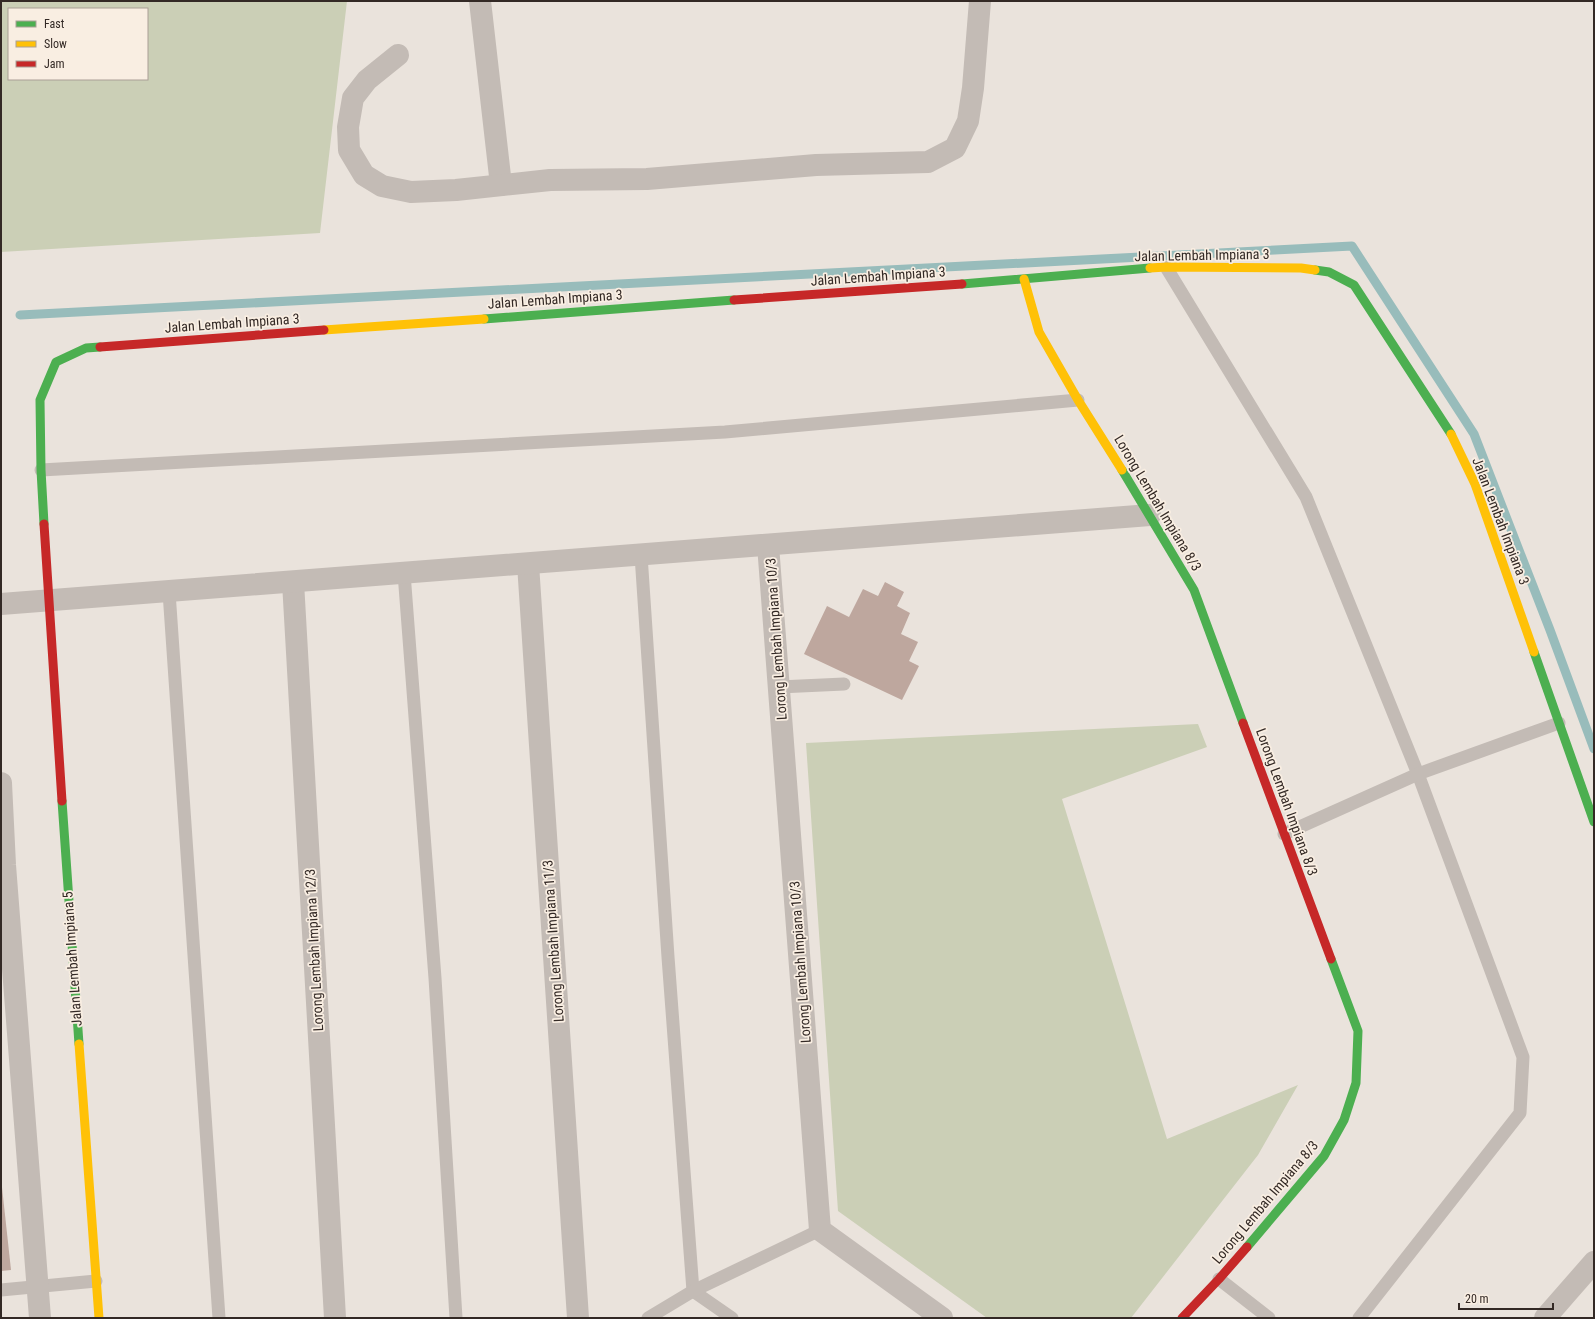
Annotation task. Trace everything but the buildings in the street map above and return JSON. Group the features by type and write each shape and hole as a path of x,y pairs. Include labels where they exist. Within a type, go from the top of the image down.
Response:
{"street":[{"path":"480,1 501,185"},
{"path":"398,56 367,80 353,98 348,127 349,150 364,175 382,186 411,192 456,190 550,180 647,179 816,165 928,162 955,148 968,121 973,88 980,1"},
{"name":"Jalan Lembah Impiana 3","path":"49,600 41,470 40,400 56,362 86,348 1024,279 1166,267 1301,268 1329,272 1354,285 1451,435 1474,484 1594,822"},
{"name":"Lorong Lembah Impiana 8/3","path":"1024,279 1039,332 1078,400 1150,515 1194,590 1358,1031 1356,1083 1344,1120 1324,1156 1219,1279 1182,1318"},
{"path":"1,604 1150,515"},
{"name":"Lorong Lembah Impiana 10/3","path":"768,545 820,1230"},
{"name":"Lorong Lembah Impiana 11/3","path":"528,564 578,1318"},
{"name":"Lorong Lembah Impiana 12/3","path":"293,582 335,1318"},
{"name":"Jalan Lembah Impiana 5","path":"49,600 66,872 99,1318"},
{"path":"1,783 3,866 40,1318"},
{"path":"820,1230 942,1318"},
{"path":"1544,1318 1594,1262"}],"lane":[{"path":"1166,267 1306,498 1418,774 1523,1057 1520,1113 1359,1318"},
{"path":"41,470 725,432 1078,400"},
{"path":"641,555 667,950 693,1291"},
{"path":"404,573 435,978 456,1318"},
{"path":"169,592 219,1318"},
{"path":"779,687 844,684"},
{"path":"1284,834 1418,774 1559,723"},
{"path":"648,1318 693,1291 820,1230"},
{"path":"1219,1279 1269,1318"},
{"path":"1,1290 96,1281"},
{"path":"693,1291 732,1318"}],"green space":[{"path":"1,1 347,1 320,233 1,252"},
{"path":"1198,724 1207,747 1062,799 1167,1139 1298,1085 1258,1155 1131,1318 987,1318 838,1211 806,743"}],"waterway":[{"path":"20,315 1352,246 1474,434 1550,630 1594,749"}],"traffic: fast":[{"path":"962,284 1150,268"},
{"path":"1315,270 1329,272 1354,285 1451,434"},
{"path":"484,319 734,300"},
{"path":"44,524 41,470 40,400 56,362 86,348 100,347"},
{"path":"1122,470 1194,590 1243,723"},
{"path":"1534,652 1594,822"},
{"path":"62,801 79,1044"},
{"path":"1247,1247 1324,1156 1344,1120 1356,1083 1358,1031 1331,959"}],"traffic: slow":[{"path":"1150,268 1301,268 1315,270"},
{"path":"1024,279 1039,332 1078,400 1122,470"},
{"path":"324,330 484,319"},
{"path":"1451,434 1475,484 1534,652"},
{"path":"79,1044 99,1318"}],"traffic: jam":[{"path":"734,300 962,284"},
{"path":"100,347 324,330"},
{"path":"44,524 62,801"},
{"path":"1243,723 1331,959"},
{"path":"1182,1318 1247,1247"}]}
